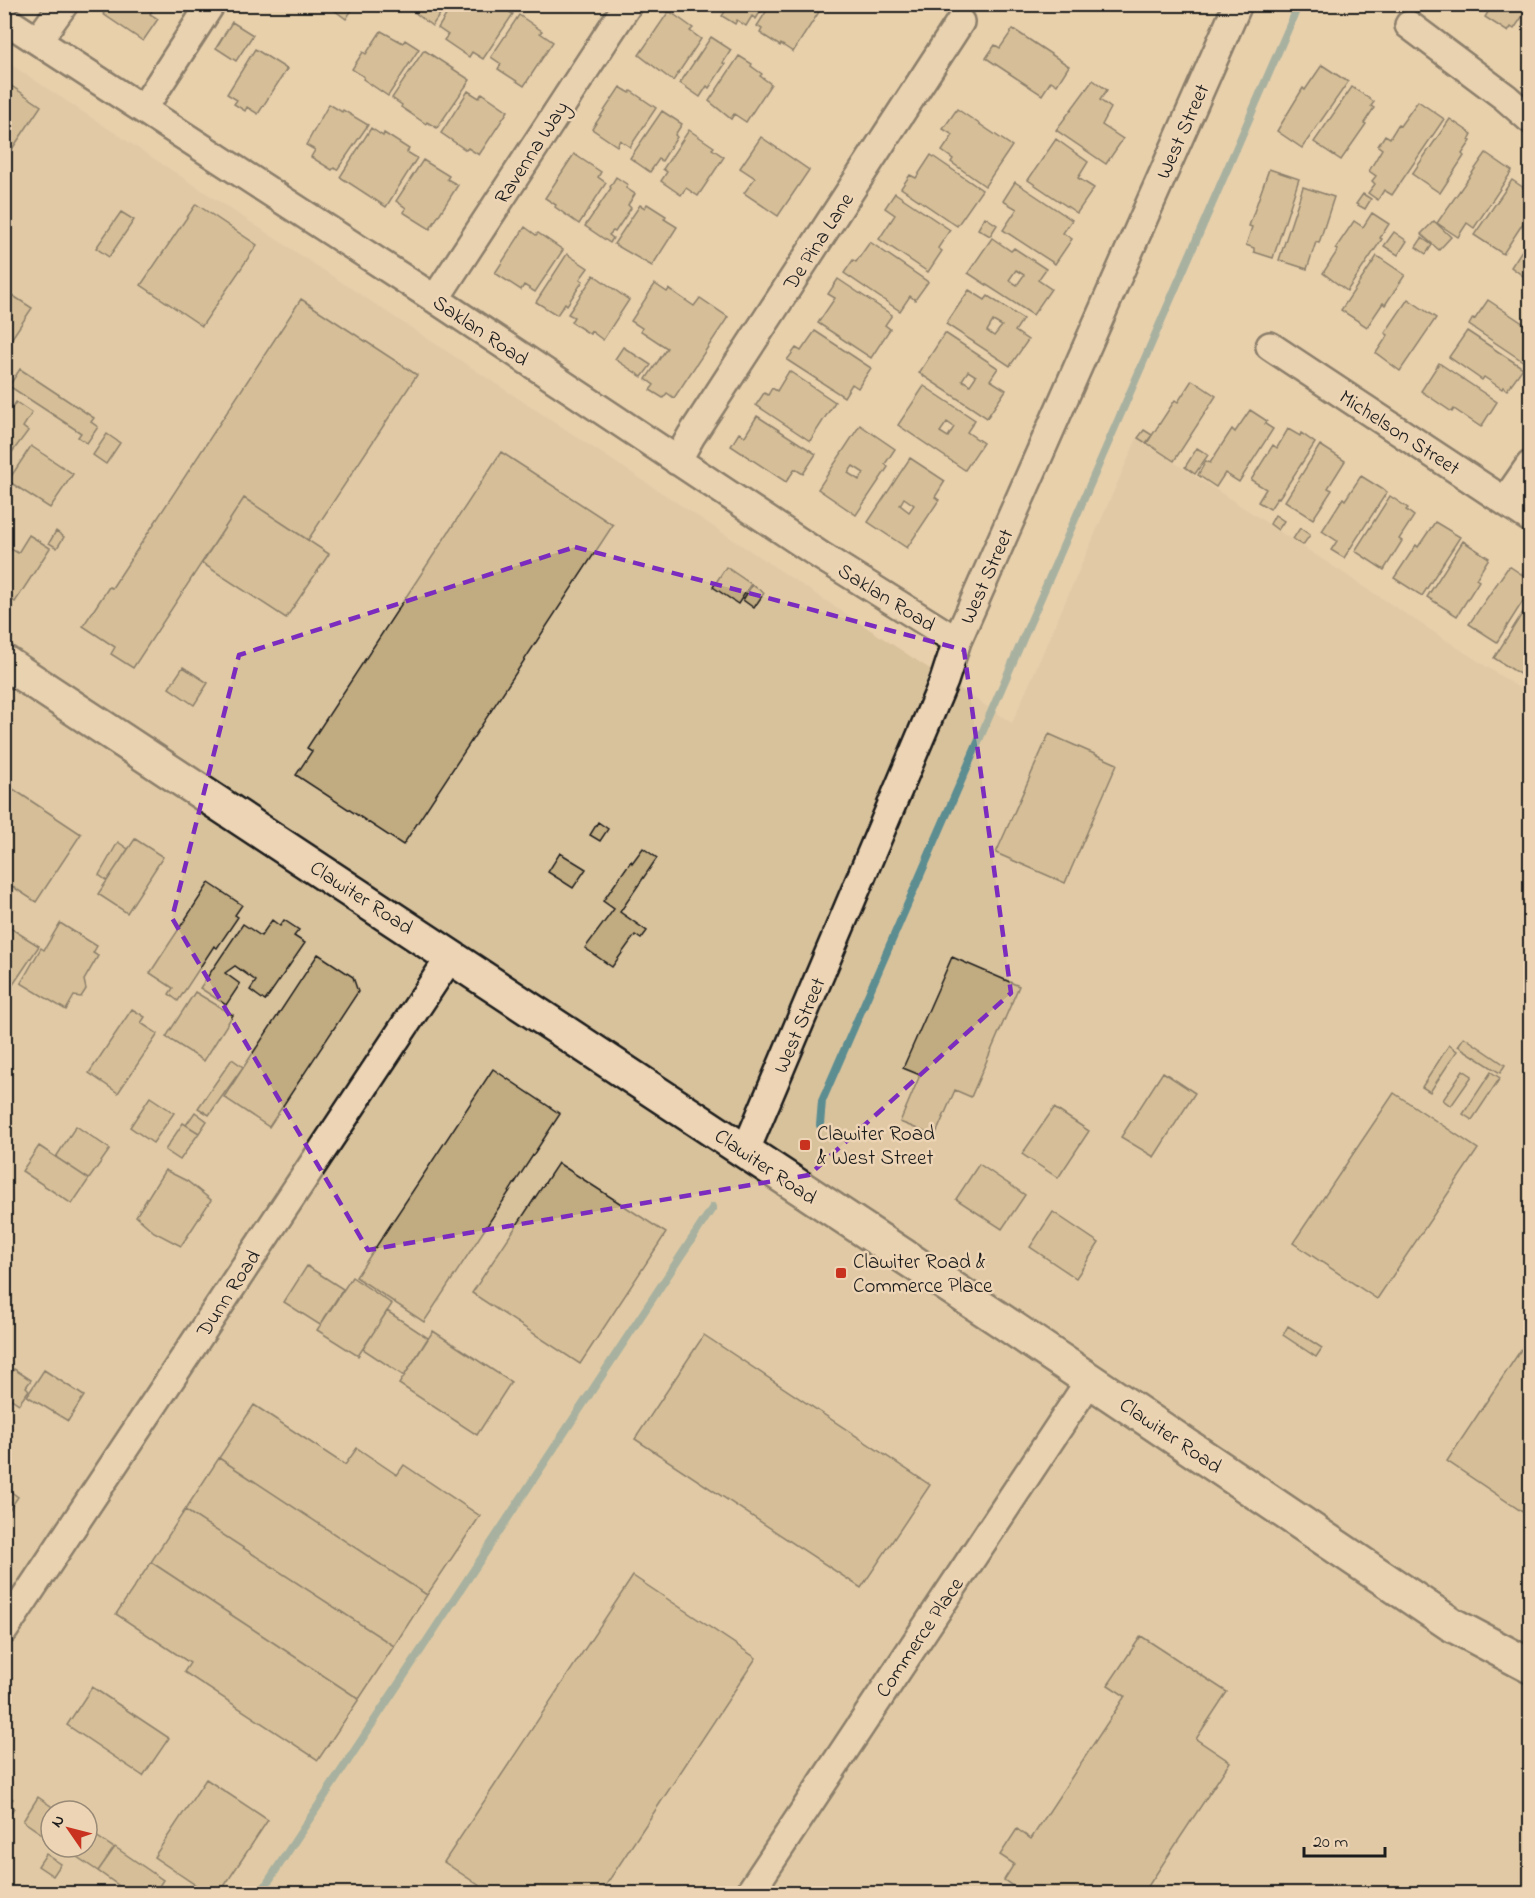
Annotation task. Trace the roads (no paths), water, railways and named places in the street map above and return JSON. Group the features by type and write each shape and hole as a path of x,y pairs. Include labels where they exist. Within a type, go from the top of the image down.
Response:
{"main road":[{"name":"Clawiter Road","path":"4,662 1090,1380 1451,1624 1530,1666"}],"street":[{"path":"38,40 64,4"},
{"path":"143,109 211,4"},
{"name":"Ravenna Way","path":"435,299 628,4"},
{"name":"West Street","path":"745,1152 940,692 957,641 1238,4"},
{"name":"Saklan Road","path":"4,19 435,299 821,556 957,641"},
{"name":"De Pina Lane","path":"677,461 960,22"},
{"path":"1409,25 1505,97 1530,119"},
{"name":"Michelson Street","path":"1270,346 1530,518"},
{"path":"1504,501 1530,465"},
{"name":"Dunn Road","path":"4,1630 451,956"},
{"name":"Commerce Place","path":"748,1893 1090,1380"}],"waterway":[{"path":"820,1125 822,1101 1299,4"},
{"path":"260,1894 713,1207"}],"place":[{"name":"Clawiter Road & West Street","path":"805,1145"},
{"name":"Clawiter Road & Commerce Place","path":"841,1273"}]}
